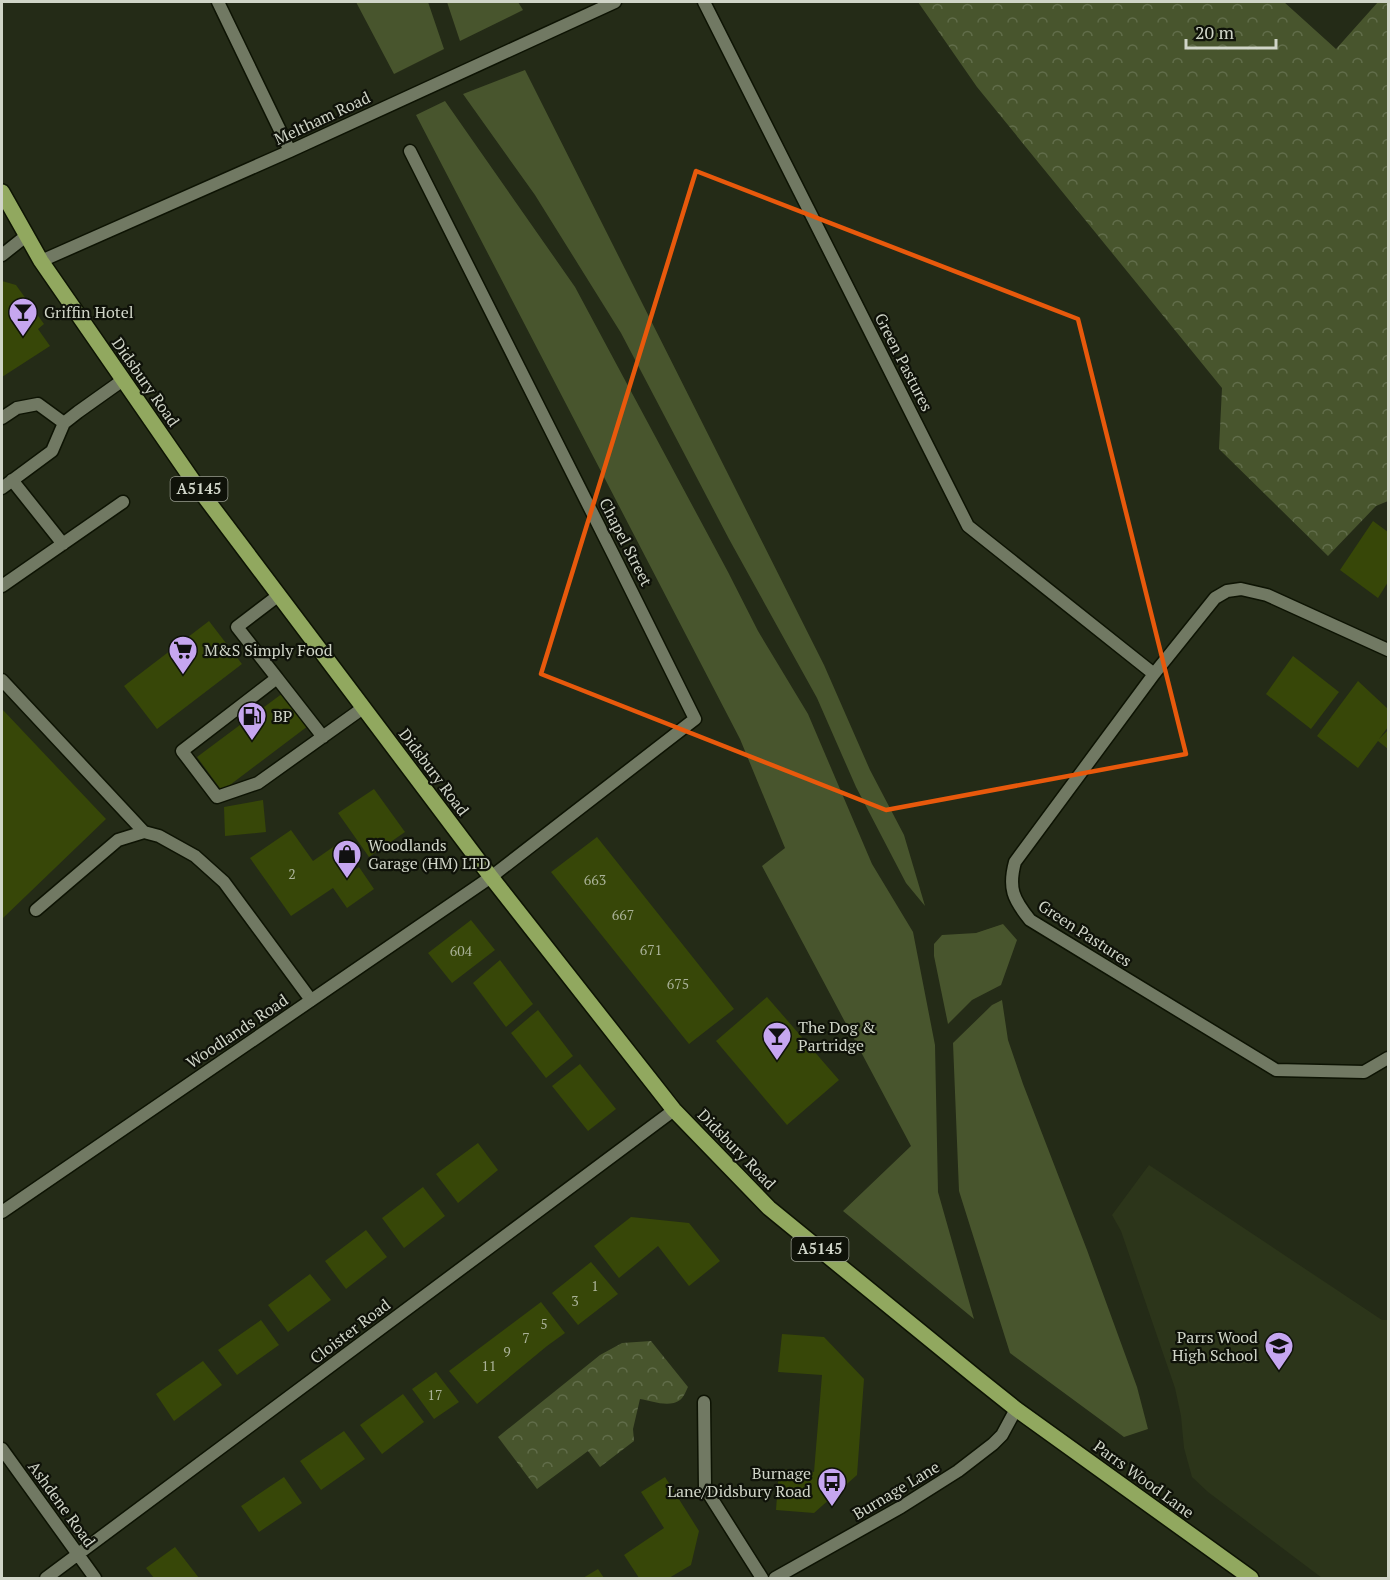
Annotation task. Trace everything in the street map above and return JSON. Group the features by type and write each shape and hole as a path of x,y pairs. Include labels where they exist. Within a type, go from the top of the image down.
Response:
{"main road":[{"name":"Didsbury Road","path":"2,192 41,261 198,488 491,877 674,1110 770,1208 1016,1409"},
{"name":"Parrs Wood Lane","path":"1016,1409 1251,1578"}],"street":[{"path":"218,2 290,151"},
{"name":"Meltham Road","path":"41,261 290,151 615,2"},
{"name":"Green Pastures","path":"704,2 969,526 1154,674"},
{"name":"Chapel Street","path":"410,151 695,719 491,877"},
{"path":"2,255 27,236"},
{"path":"63,544 7,484 52,451 64,423 123,380"},
{"path":"2,418 17,408 38,404 64,423"},
{"path":"2,586 123,502"},
{"name":"Green Pastures","path":"1389,650 1267,595 1241,589 1227,591 1215,598 1154,674 1015,862 1011,877 1012,893 1019,907 1030,920 1276,1070 1364,1072 1389,1058"},
{"path":"279,595 237,627 323,737"},
{"path":"277,678 182,751 217,796 258,783 363,708"},
{"path":"2,680 144,832 159,836 195,856 224,882 311,1000"},
{"path":"36,910 118,840 144,832"},
{"name":"Woodlands Road","path":"2,1212 491,877"},
{"name":"Cloister Road","path":"46,1578 674,1110"},
{"path":"704,1402 705,1488 762,1578"},
{"name":"Burnage Lane","path":"775,1578 958,1472 1002,1435 1016,1409"},
{"name":"Ashdene Road","path":"2,1449 95,1578"}],"highlighted area":[{"path":"696,171 1078,319 1186,754 886,810 541,674"}],"shaded area":[{"name":"Parrs Wood High School","path":"1149,1165 1382,1320 1388,1320 1388,1578 1322,1578 1208,1492 1192,1477 1184,1448 1175,1388 1121,1231 1112,1215"}],"green space":[{"path":"356,2 428,2 444,49 394,74"},
{"path":"447,2 518,2 523,10 460,41"},
{"path":"918,2 1284,2 1336,49 1378,2 1388,2 1388,501 1376,506 1328,556 1219,449 1222,388 977,87"},
{"path":"525,70 824,665 870,770 904,835 925,906 906,883 856,787 817,698 729,539 621,333 535,195 463,94"},
{"path":"445,101 575,287 758,631 808,714 872,864 913,932 935,1045 938,1192 974,1319 843,1211 911,1146 762,866 785,848 740,739 416,115"},
{"path":"1003,924 1017,940 1001,985 972,1000 948,1024 934,956 934,944 942,935 976,933"},
{"path":"1002,1000 1008,1040 1023,1084 1137,1387 1148,1429 1124,1437 1010,1353 959,1191 953,1043 992,1005"},
{"path":"651,1341 688,1387 683,1397 671,1404 640,1399 633,1429 634,1441 600,1467 588,1451 537,1489 498,1437 600,1355 622,1343"}],"building":[{"name":"Griffin Hotel","path":"2,281 16,285 44,324 38,329 50,346 2,377"},
{"path":"1373,521 1388,532 1388,582 1378,598 1340,570"},
{"name":"M&S Simply Food","path":"209,621 242,664 157,729 124,686"},
{"path":"1293,656 1339,692 1311,729 1266,694"},
{"path":"1358,681 1388,709 1388,727 1379,739 1388,730 1388,749 1378,741 1358,768 1317,736"},
{"name":"BP","path":"283,693 308,726 222,791 197,757"},
{"path":"2,709 106,819 2,919"},
{"path":"374,789 405,832 369,857 338,813"},
{"path":"263,800 266,832 225,836 224,807"},
{"path":"291,830 313,861 336,845 354,870 359,867 374,889 347,908 333,888 291,916 250,858"},
{"path":"597,837 734,1009 689,1044 551,872"},
{"path":"471,920 495,950 452,983 428,953"},
{"path":"500,960 533,1004 506,1027 473,983"},
{"name":"The Dog & Partridge","path":"767,997 839,1080 787,1125 716,1041"},
{"path":"538,1010 573,1056 546,1078 511,1033"},
{"path":"580,1064 616,1109 588,1131 552,1086"},
{"path":"478,1143 498,1170 458,1203 436,1174"},
{"path":"423,1187 445,1216 404,1248 382,1218"},
{"path":"631,1217 689,1223 720,1261 689,1286 658,1246 619,1278 594,1246"},
{"path":"366,1230 387,1257 346,1289 325,1261"},
{"path":"591,1262 618,1294 578,1325 552,1293"},
{"path":"310,1274 331,1300 288,1332 268,1305"},
{"path":"541,1302 565,1333 477,1404 449,1371"},
{"path":"261,1320 279,1345 237,1375 218,1350"},
{"path":"782,1334 824,1337 864,1379 857,1475 814,1513 776,1510 779,1469 814,1472 822,1375 778,1372"},
{"path":"203,1361 222,1385 174,1421 156,1394"},
{"path":"436,1372 459,1402 434,1419 412,1389"},
{"path":"403,1394 424,1422 382,1454 360,1425"},
{"path":"344,1431 365,1459 321,1490 300,1461"},
{"path":"284,1477 302,1503 259,1532 241,1506"},
{"path":"665,1477 699,1531 691,1565 669,1578 639,1578 624,1555 664,1528 641,1492"},
{"path":"175,1547 199,1578 154,1578 146,1568"},
{"path":"598,1569 604,1578 583,1578"}],"place":[{"name":"Griffin Hotel","path":"23,338"},
{"name":"M&S Simply Food","path":"183,676"},
{"name":"BP","path":"252,742"},
{"name":"Woodlands Garage (HM) LTD","path":"347,880"},
{"name":"The Dog & Partridge","path":"777,1062"},
{"name":"Parrs Wood High School","path":"1279,1372"},
{"name":"Burnage Lane/Didsbury Road","path":"832,1508"}]}
